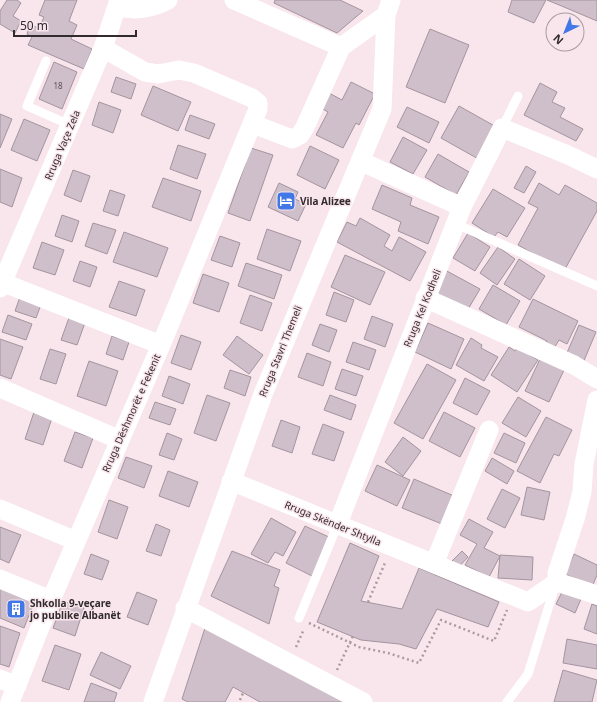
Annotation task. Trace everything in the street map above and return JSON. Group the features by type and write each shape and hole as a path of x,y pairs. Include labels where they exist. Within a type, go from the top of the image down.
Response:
{"street":[{"path":"118,3 128,10 138,9 168,0"},
{"path":"234,0 341,47"},
{"name":"Rruga Vaçe Zela","path":"2,285 104,48 118,3"},
{"path":"253,124 292,139 300,135 341,47 389,8"},
{"name":"Rruga Stavri Themeli","path":"152,702 231,481 281,349 382,109 389,8"},
{"name":"Rruga Dëshmorët e Fekenit","path":"9,689 51,600 161,345 206,232 253,124 258,109 258,103 252,98 194,73 179,70 158,74 146,72 104,48"},
{"path":"502,128 568,155 597,169"},
{"name":"Rruga Kel Kodheli","path":"337,526 425,298 459,215 502,128"},
{"path":"360,161 459,215"},
{"path":"2,285 161,345"},
{"path":"425,298 574,365 597,379"},
{"path":"0,388 120,440"},
{"path":"557,582 557,573 575,520 582,492 584,464 597,400"},
{"path":"434,564 489,430"},
{"name":"Rruga Skënder Shtylla","path":"231,481 337,526 521,599"},
{"path":"0,510 76,541"},
{"path":"0,579 51,600"},
{"path":"521,599 557,582 597,595"},
{"path":"185,608 363,702"}],"lane":[{"path":"46,61 27,106 70,125"},
{"name":"Rruga Kel Kodheli","path":"502,128 518,96"},
{"path":"459,215 597,286"},
{"path":"299,618 337,526"},
{"path":"507,702 528,674 557,582"}],"path":[{"path":"368,602 392,548"},
{"path":"288,663 307,622 350,643 419,663 441,620 494,641 521,599"},
{"path":"331,685 353,636"},
{"path":"240,700 244,693"}],"building":[{"path":"7,0 17,0 21,3 13,16 21,21 15,33 0,24 0,11"},
{"path":"45,0 77,0 69,21 77,25 71,39 92,49 84,69 28,45 32,37 27,34 30,25 39,28 44,17 39,15"},
{"path":"275,0 340,0 363,11 337,33 274,3"},
{"path":"512,0 546,0 534,23 508,12"},
{"path":"547,0 597,0 597,21 585,16 585,12 576,12"},
{"path":"430,29 469,45 445,103 406,87"},
{"path":"54,62 77,72 62,109 39,99"},
{"path":"116,77 136,84 131,99 111,92"},
{"path":"351,82 375,94 359,125 356,123 343,148 316,135 328,112 321,108 329,93 342,100"},
{"path":"540,83 557,92 552,102 565,108 560,117 583,129 576,141 524,115"},
{"path":"153,86 191,102 178,131 141,115"},
{"path":"99,102 121,110 113,133 92,125"},
{"path":"459,106 500,129 482,161 441,138"},
{"path":"407,107 439,122 429,143 397,127"},
{"path":"0,114 12,119 0,148"},
{"path":"190,115 215,124 209,139 185,130"},
{"path":"24,119 50,130 37,161 11,150"},
{"path":"403,137 427,150 413,174 390,162"},
{"path":"178,145 206,154 197,179 170,169"},
{"path":"310,146 339,160 325,189 297,175"},
{"path":"251,148 273,155 250,221 228,213"},
{"path":"438,154 469,172 456,195 425,177"},
{"path":"526,166 536,172 524,193 514,188"},
{"path":"0,169 22,178 12,207 0,202"},
{"path":"73,170 90,176 81,202 64,195"},
{"path":"163,178 201,191 191,221 152,207"},
{"name":"Vila Alizee","path":"279,183 298,192 295,199 306,204 298,221 268,207"},
{"path":"539,183 559,195 565,185 597,203 597,211 564,271 518,245 538,208 528,203"},
{"path":"382,185 412,198 410,205 439,217 428,244 398,231 401,222 372,209"},
{"path":"493,189 525,208 507,237 498,232 494,237 472,223"},
{"path":"110,190 125,195 118,216 103,211"},
{"path":"62,215 79,221 72,242 55,236"},
{"path":"360,218 390,235 384,246 392,251 399,237 426,252 410,281 337,242 347,222 356,226"},
{"path":"93,223 116,230 107,254 85,246"},
{"path":"267,229 301,241 290,271 257,259"},
{"path":"124,232 168,248 157,277 113,262"},
{"path":"468,233 490,247 475,271 453,258"},
{"path":"220,236 240,243 232,267 211,260"},
{"path":"42,242 64,250 55,275 33,268"},
{"path":"498,247 515,259 497,285 480,273"},
{"path":"345,255 385,272 370,305 331,287"},
{"path":"519,259 545,276 530,300 504,284"},
{"path":"80,261 97,267 90,287 73,281"},
{"path":"246,263 282,275 274,299 238,286"},
{"path":"445,270 480,289 467,311 433,292"},
{"path":"203,274 229,283 219,312 193,303"},
{"path":"119,281 145,290 136,316 109,307"},
{"path":"493,285 520,301 506,325 479,309"},
{"path":"334,292 354,300 346,322 326,315"},
{"path":"21,294 42,302 36,318 15,311"},
{"path":"250,295 272,303 262,331 240,323"},
{"path":"533,299 578,321 567,344 559,340 553,350 545,346 547,341 519,327"},
{"path":"8,315 32,324 26,340 2,332"},
{"path":"70,315 86,320 77,345 61,340"},
{"path":"372,316 393,324 385,347 364,339"},
{"path":"428,323 464,339 451,369 415,352"},
{"path":"320,324 337,330 329,352 312,345"},
{"path":"579,325 596,332 583,363 566,355"},
{"path":"181,335 201,342 191,370 171,363"},
{"path":"112,336 129,342 123,360 106,354"},
{"path":"237,336 263,355 249,374 223,355"},
{"path":"471,338 482,345 481,348 498,357 484,381 456,365"},
{"path":"0,339 23,347 11,379 0,375"},
{"path":"353,342 376,350 369,370 346,362"},
{"path":"520,344 526,353 538,360 517,392 491,375 509,347 515,351"},
{"path":"50,349 66,354 56,384 40,379"},
{"path":"307,353 331,362 323,386 298,377"},
{"path":"540,359 564,370 549,402 525,391"},
{"path":"89,361 118,371 106,406 77,396"},
{"path":"427,364 456,380 423,439 394,423"},
{"path":"342,369 363,376 356,396 335,389"},
{"path":"230,370 251,377 245,396 224,388"},
{"path":"169,376 190,384 183,404 162,396"},
{"path":"465,378 490,391 477,415 453,403"},
{"path":"207,395 230,403 216,441 194,433"},
{"path":"330,395 356,405 351,420 324,410"},
{"path":"518,397 541,411 526,437 502,423"},
{"path":"155,402 176,409 170,425 149,418"},
{"path":"34,412 52,418 43,445 25,439"},
{"path":"444,412 475,428 460,457 429,441"},
{"path":"546,417 572,430 559,456 554,454 540,483 517,471"},
{"path":"281,420 300,427 292,453 272,446"},
{"path":"323,424 344,432 334,461 312,454"},
{"path":"75,432 93,438 82,468 64,461"},
{"path":"167,433 182,439 174,460 159,455"},
{"path":"504,433 525,443 516,463 494,453"},
{"path":"403,437 421,451 403,476 385,462"},
{"path":"126,457 152,466 144,488 118,478"},
{"path":"492,458 514,471 507,484 485,471"},
{"path":"377,465 410,480 397,506 365,491"},
{"path":"168,471 198,482 189,507 159,496"},
{"path":"414,479 454,496 442,524 402,508"},
{"path":"527,487 550,492 544,520 521,515"},
{"path":"502,489 520,498 505,528 487,519"},
{"path":"109,500 128,507 117,539 98,532"},
{"path":"271,518 296,532 283,556 275,552 268,563 251,554"},
{"path":"469,519 493,532 484,548 500,556 489,577 465,565 477,544 460,535"},
{"path":"156,524 170,530 161,556 146,551"},
{"path":"305,526 331,538 312,576 286,563"},
{"path":"0,527 21,535 9,563 0,559"},
{"path":"350,543 379,556 361,601 402,609 419,568 499,602 488,627 437,609 416,649 399,644 361,640 317,622"},
{"path":"232,551 280,570 274,586 279,588 269,624 211,596"},
{"path":"462,551 468,557 456,570 449,564"},
{"path":"91,554 109,561 102,580 84,574"},
{"path":"574,554 597,565 597,575 592,587 565,574"},
{"path":"500,555 533,557 532,580 498,578"},
{"name":"Shkolla 9-veçare jo publike Albanët","path":"0,586 35,600 24,628 0,618"},
{"path":"563,590 581,599 575,613 556,604"},
{"path":"137,592 157,600 148,625 127,617"},
{"path":"63,601 84,608 75,636 53,628"},
{"path":"592,604 597,606 597,634 584,629"},
{"path":"0,626 20,633 9,667 0,664"},
{"path":"205,628 344,702 260,702 233,687 225,702 188,702 182,699"},
{"path":"567,639 597,645 597,669 563,663"},
{"path":"55,645 81,654 69,690 42,681"},
{"path":"101,652 131,666 120,689 90,675"},
{"path":"563,670 597,680 592,702 554,702"},
{"path":"91,683 117,693 114,702 84,702"}],"place":[{"name":"Vila Alizee","path":"286,201"},
{"name":"Shkolla 9-veçare jo publike Albanët","path":"16,609"}]}
